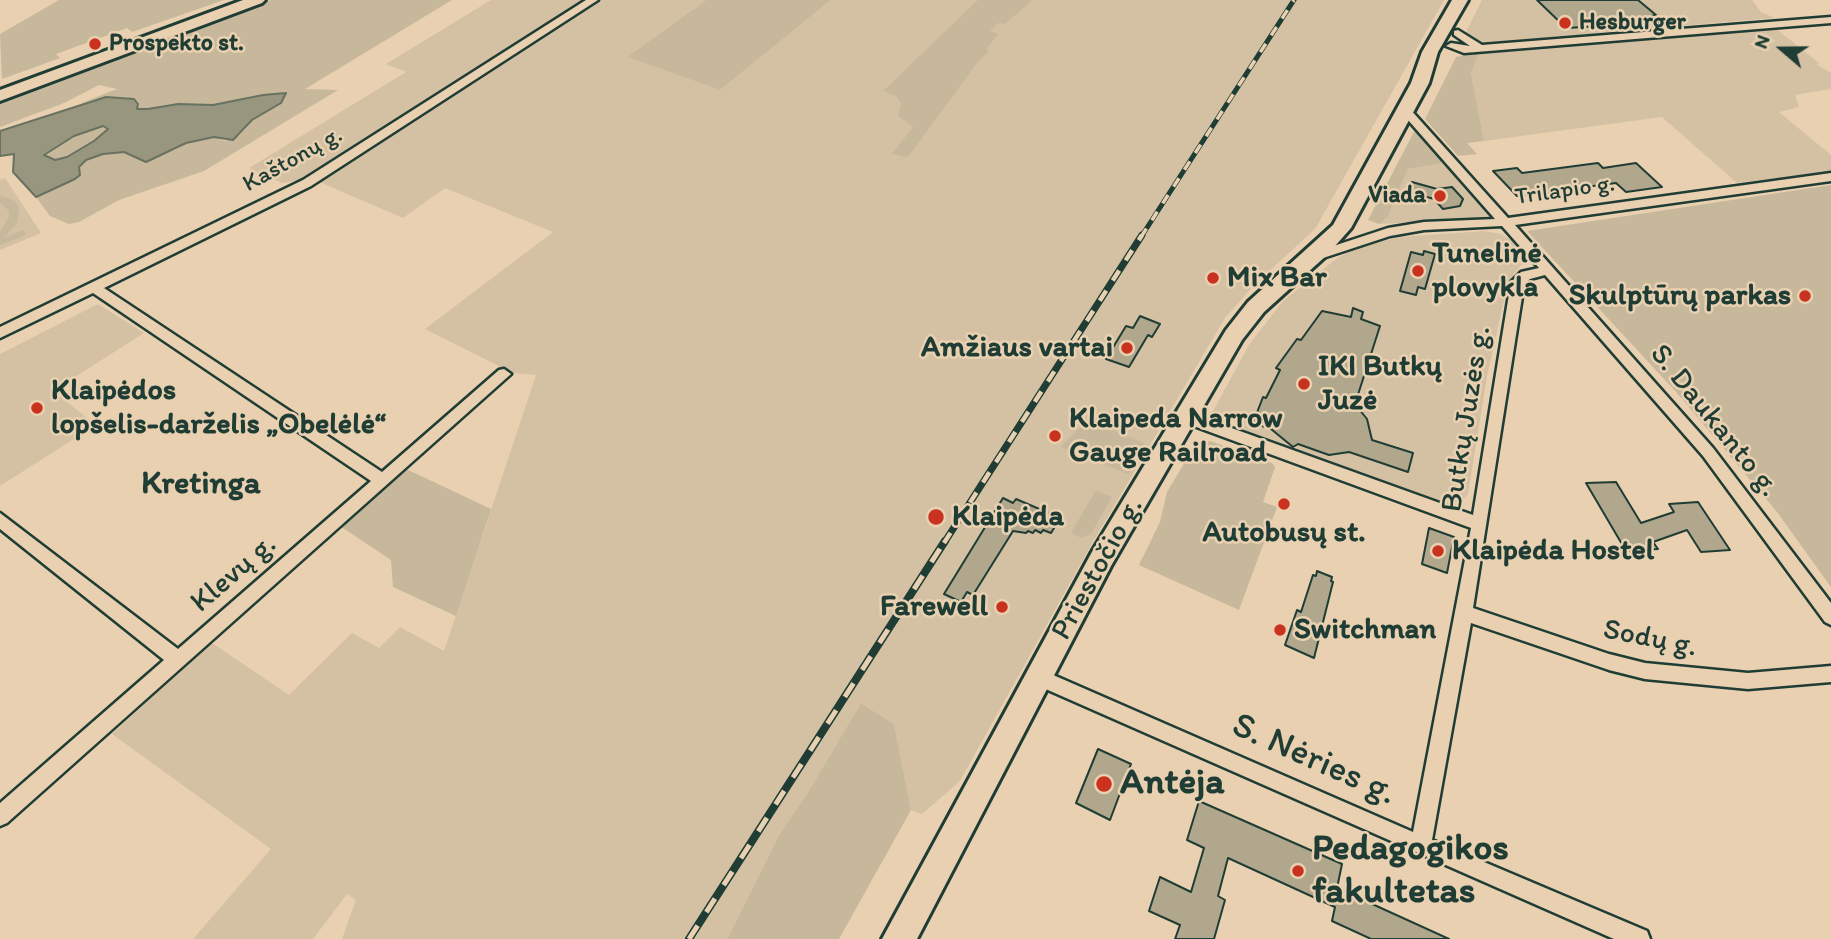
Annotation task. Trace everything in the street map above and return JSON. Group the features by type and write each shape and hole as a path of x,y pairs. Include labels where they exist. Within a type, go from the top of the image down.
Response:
{"main road":[{"path":"0,86 233,0"},
{"path":"0,96 257,0"},
{"name":"Priestočio g.","path":"899,939 1102,558 1185,417 1247,318 1275,287 1341,228 1420,83 1446,55 1460,0"},
{"name":"Priestočio g.","path":"1448,40 1471,0"}],"street":[{"name":"Kaštonų g.","path":"0,333 307,183 593,0"},
{"path":"1448,40 1464,50 1831,20"},
{"name":"S. Daukanto g.","path":"1405,110 1708,452 1831,617"},
{"name":"Trilapio g.","path":"1308,259 1352,242 1424,226 1506,222 1831,177"},
{"name":"Butkų Juzės g.","path":"1421,846 1480,524 1518,282 1526,275 1549,270"},
{"path":"94,287 382,480"},
{"name":"Klevų g.","path":"0,816 504,374"},
{"path":"1185,417 1480,524"},
{"path":"0,520 178,660"},
{"name":"Sodų g.","path":"1464,613 1609,662 1645,671 1748,681 1831,674"},
{"name":"S. Nėries g.","path":"1038,677 1614,934 1639,939"}],"shaded area":[{"path":"59,0 224,0 132,32 127,28 56,54 60,58 2,79 0,34"},
{"path":"271,0 452,0 305,89 338,90 204,171 119,200 79,222 69,224 50,216 36,197 80,175 79,167 86,160 103,154 124,152 137,159 214,137 225,141 240,135 252,121 281,103 263,95 213,105 178,104 148,109 136,109 106,97 81,103 117,89 99,85 64,103 0,127 0,103 37,86"},
{"path":"491,0 706,0 627,57 720,90 831,0 1444,0 1315,229 1254,285 1225,318 1091,545 960,781 922,814 911,810 894,724 861,703 807,794 779,835 727,939 342,939 356,900 347,894 313,939 193,939 271,849 112,734 212,643 289,695 352,633 379,648 400,627 444,651 536,375 513,373 425,329 553,232 445,188 403,218 310,178 282,183 249,168 406,72 386,64"},
{"path":"706,0 831,0 720,90 627,57"},
{"path":"978,0 1032,0 1005,24 998,23 990,31 998,34 986,50 989,51 977,63 908,157 892,154 913,127 898,116 901,103 896,96 883,91"},
{"path":"1482,0 1752,0 1761,12 1775,18 1481,43 1466,37 1465,34"},
{"path":"1774,27 1819,63 1816,64 1831,73 1831,89 1795,95 1799,107 1779,112 1831,155 1831,172 1737,183 1662,117 1484,141 1471,73 1479,52 1570,47 1593,41"},
{"path":"1496,48 1498,51 1479,53 1471,73 1484,141 1467,143 1477,154 1458,156 1425,119 1456,57"},
{"path":"286,93 281,103 252,120 233,140 214,137 186,143 146,162 124,152 103,154 86,160 79,167 80,175 75,179 36,197 13,172 14,154 0,156 0,131 106,97 134,99 138,104 137,109 148,109 178,104 213,105","holes":["103,126 108,129 67,157 55,160 44,155 74,136"]},
{"path":"103,126 108,129 67,157 55,160 43,154 74,136"},
{"path":"1415,130 1446,163 1408,169 1388,216 1379,224 1368,220"},
{"path":"1446,163 1489,212 1488,216 1379,224 1388,215 1408,169"},
{"path":"5,178 41,233 0,250 0,180"},
{"path":"1831,185 1831,587 1777,512 1678,394 1527,231"},
{"path":"0,195 15,201 19,207 17,223 3,238 24,230 26,235 0,245 0,232 9,217 9,211 0,202"},
{"path":"1484,231 1501,234 1514,242 1521,249 1524,262 1515,272 1506,291 1487,376 1468,494 1461,502 1440,504 1248,434 1239,423 1215,414 1213,411 1249,345 1283,301 1336,259 1357,247 1400,237"},
{"name":"Klaipėdos lopšelis-darželis „Obelėlė“","path":"98,304 144,333 53,391 96,425 0,486 0,354"},
{"path":"1087,420 1144,443 1145,448 1128,474 1061,447"},
{"path":"1210,441 1272,463 1275,467 1263,502 1277,507 1239,610 1139,565 1160,522 1167,492 1194,447"},
{"path":"404,468 491,509 456,616 393,587 391,560 340,526"},
{"path":"1096,490 1112,497 1091,534 1081,538 1071,533"},
{"path":"861,703 894,724 911,810 839,939 727,939 779,835 807,794"}],"building":[{"path":"1537,0 1638,0 1656,15 1651,16 1659,23 1566,28"},
{"path":"1598,163 1603,168 1636,163 1662,187 1626,192 1616,183 1517,196 1493,171 1517,168 1522,173"},
{"name":"Viada","path":"1412,182 1437,189 1452,187 1463,199 1460,206 1443,209 1434,199 1409,192"},
{"name":"Tunelinė plovykla","path":"1424,251 1435,254 1425,289 1418,287 1416,295 1400,291 1411,252 1423,255"},
{"path":"1353,308 1363,312 1361,319 1380,326 1355,404 1367,419 1372,440 1413,453 1408,472 1349,452 1329,455 1298,444 1293,447 1271,429 1253,423 1263,397 1266,398 1280,370 1276,368 1297,339 1301,340 1322,311 1351,317"},
{"name":"Amžiaus vartai","path":"1140,316 1160,324 1152,337 1148,335 1129,367 1106,359 1126,326 1133,328"},
{"path":"1616,482 1641,523 1674,512 1669,504 1698,502 1730,550 1701,552 1687,530 1653,542 1658,549 1626,551 1586,483"},
{"path":"1003,498 1013,503 1016,499 1059,520 1051,533 1043,530 1041,533 1035,530 1033,533 1013,531 973,595 967,592 961,602 944,594"},
{"name":"Klaipėda Hostel","path":"1429,528 1454,537 1447,573 1422,564"},
{"path":"1317,571 1332,577 1333,582 1314,658 1285,645 1297,610 1301,612 1313,575 1316,576"},
{"name":"Antėja","path":"1098,749 1131,764 1110,820 1076,803"},
{"name":"Pedagogikos fakultetas","path":"1199,801 1342,864 1337,888 1449,939 1371,939 1332,921 1335,907 1228,858 1218,896 1225,900 1214,939 1175,939 1180,925 1149,911 1160,877 1191,892 1204,848 1187,840"}],"railway":[{"path":"1141,237 1294,0"},
{"path":"944,543 1142,235"},
{"path":"689,939 945,541"}],"place":[{"name":"Hesburger","path":"1565,23"},
{"name":"Prospekto st.","path":"95,44"},
{"name":"Viada","path":"1440,196"},
{"name":"Tunelinė plovykla","path":"1418,271"},
{"name":"Mix Bar","path":"1213,278"},
{"name":"Skulptūrų parkas","path":"1805,296"},
{"name":"Amžiaus vartai","path":"1127,348"},
{"name":"IKI Butkų Juzė","path":"1304,384"},
{"name":"Klaipėdos lopšelis-darželis „Obelėlė“","path":"37,408"},
{"name":"Klaipeda Narrow Gauge Railroad","path":"1055,436"},
{"name":"Autobusų st.","path":"1284,504"},
{"name":"Klaipėda","path":"936,517"},
{"name":"Klaipėda Hostel","path":"1438,551"},
{"name":"Farewell","path":"1002,607"},
{"name":"Switchman","path":"1280,630"},
{"name":"Antėja","path":"1104,784"},
{"name":"Pedagogikos fakultetas","path":"1298,871"}],"district":[{"name":"Kretinga","path":"201,485"}]}
